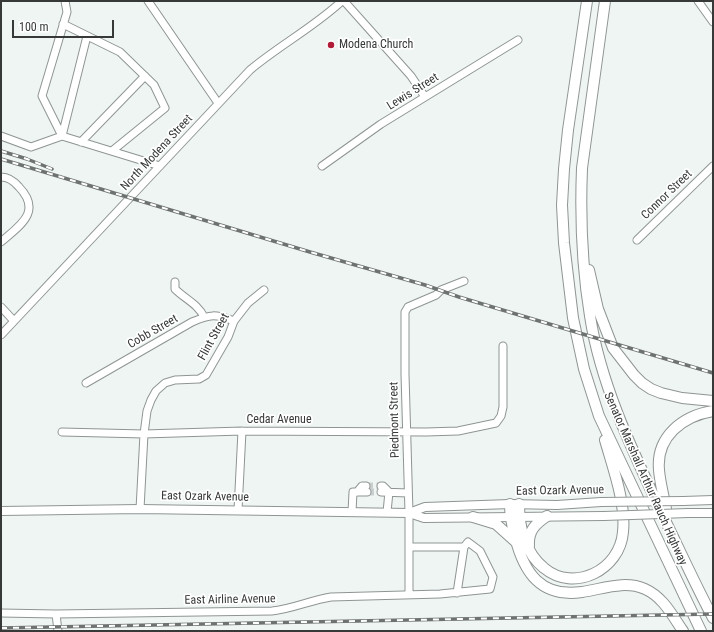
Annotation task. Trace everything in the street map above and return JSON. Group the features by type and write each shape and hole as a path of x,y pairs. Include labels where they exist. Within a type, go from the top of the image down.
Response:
{"highway":[{"name":"Senator Marshall Arthur Rauch Highway","path":"587,1 568,130 564,169 564,243 573,318 584,369 599,416 701,631"},
{"name":"Senator Marshall Arthur Rauch Highway","path":"605,1 582,168 581,235 584,275 590,317 610,391 626,436 671,533 713,618"},
{"path":"581,235 598,309 612,348 634,375 651,389 682,398 713,401"},
{"path":"671,533 659,469 659,459 662,448 666,438 681,422 690,417 713,411"},
{"path":"514,517 529,550 543,568 551,573 563,578 582,578 597,573 610,563 621,544 623,533 623,516 619,493 599,416"},
{"path":"514,504 516,542 525,568 538,582 556,591 568,593 617,585 636,586 645,589 661,600 683,631"},
{"path":"529,550 529,538 533,528 538,522 547,516"},
{"path":"473,517 496,524 516,542"}],"main road":[{"name":"East Ozark Avenue","path":"409,513 425,507 514,504 557,505 601,502 713,500"},
{"name":"East Ozark Avenue","path":"1,511 140,509 388,512 409,513 424,518 713,513"}],"street":[{"path":"62,136 42,96 67,12 65,1"},
{"path":"148,1 218,103"},
{"path":"343,1 410,76 425,97"},
{"name":"North Modena Street","path":"1,335 250,70 265,57 316,23 343,1"},
{"path":"698,1 713,22"},
{"path":"64,24 120,52 154,85 166,108 112,151"},
{"path":"62,136 87,36"},
{"name":"Lewis Street","path":"322,166 381,124 518,40"},
{"path":"81,142 145,76"},
{"path":"1,136 31,147 62,136 160,166"},
{"name":"Connor Street","path":"636,240 713,166"},
{"path":"1,177 9,178 23,191 30,208 27,218 22,224 1,242"},
{"name":"Piedmont Street","path":"410,595 405,312 408,307 436,294 441,290 464,281"},
{"path":"175,282 175,289 182,296 196,305 202,311 204,317"},
{"name":"Flint Street","path":"140,509 144,434 147,411 156,391 165,383 175,380 199,379 206,375 228,337 234,321 248,303 264,290"},
{"path":"1,307 14,321"},
{"name":"Cobb Street","path":"86,383 192,322 204,317 217,315 234,321"},
{"name":"Cedar Avenue","path":"62,432 144,434 242,431 458,431 496,423 501,416 503,407 503,346"},
{"path":"238,510 242,431"},
{"path":"352,512 353,492 366,489"},
{"path":"388,512 384,490 408,493"},
{"name":"East Airline Avenue","path":"1,613 56,614 272,611 285,610 315,600 331,597 457,593 490,589 493,578 480,551 468,542 464,547"},
{"path":"409,547 464,547 457,593"},
{"path":"56,614 58,631"}],"tunnel":[{"path":"366,486 381,486"},
{"path":"367,492 381,492"}],"railway":[{"path":"1,151 52,169"},
{"path":"1,159 425,285 459,297 713,373"},
{"path":"1,628 713,614"}],"place":[{"name":"Modena Church","path":"331,45"}]}
